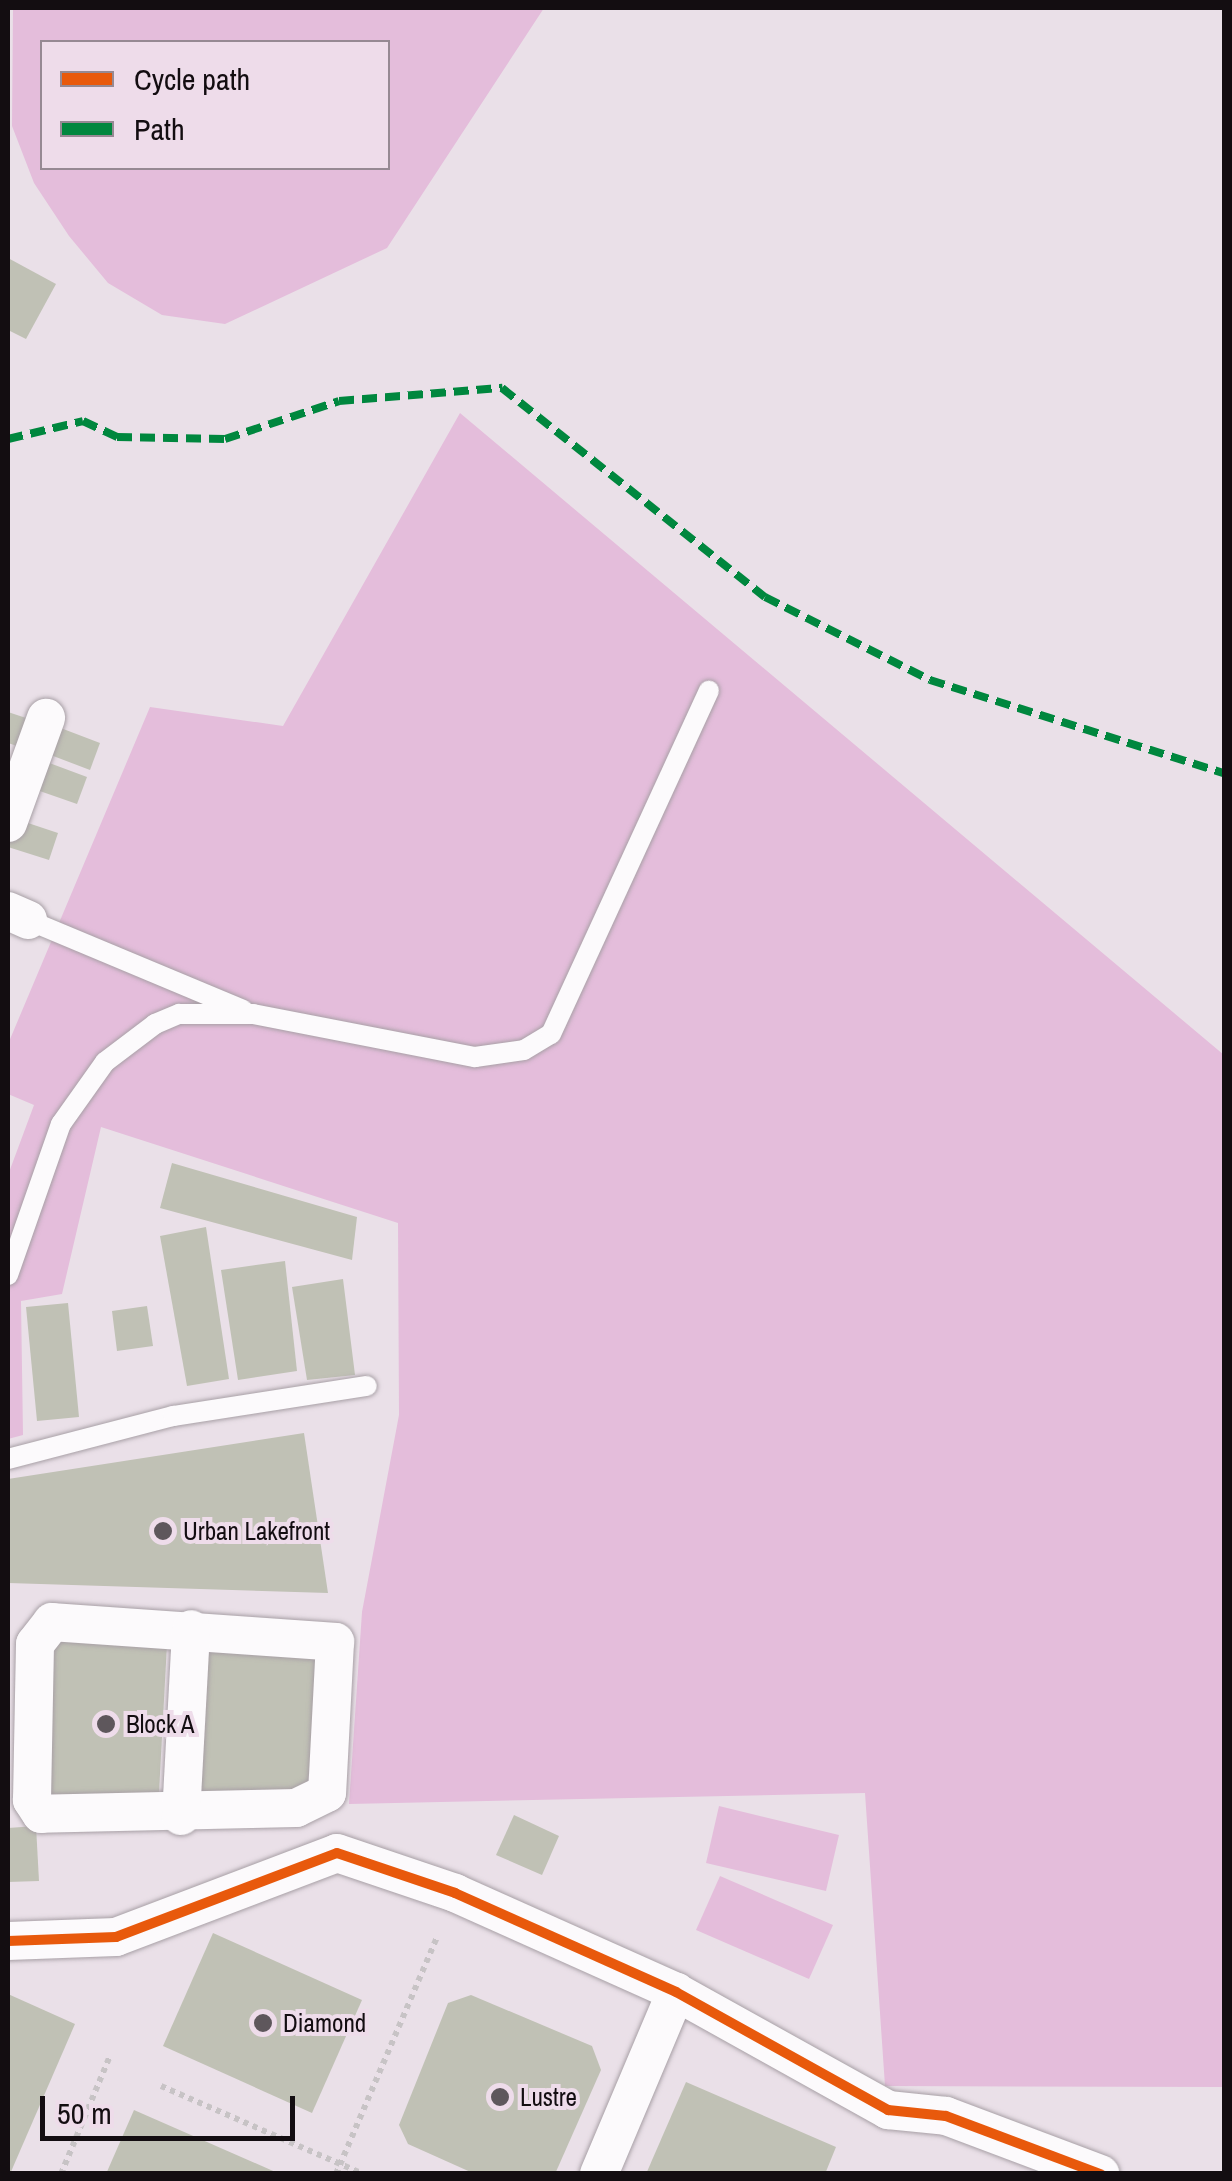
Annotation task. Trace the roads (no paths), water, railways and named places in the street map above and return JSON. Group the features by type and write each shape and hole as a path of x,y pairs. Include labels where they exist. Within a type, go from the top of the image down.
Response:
{"street":[{"path":"8,823 46,718"},
{"path":"327,1794 296,1808 181,1816 34,1809 35,1644 52,1622 334,1642 327,1794 337,1852"},
{"path":"181,1816 191,1629"},
{"path":"8,1941 116,1936 337,1852 455,1893 676,1992 888,2110 946,2116 1100,2174"},
{"path":"599,2174 676,1992"}],"lane":[{"path":"8,1275 38,1170 105,1062 179,1014 253,1014 475,1057 524,1050 551,1034 709,691"},
{"path":"18,915 253,1014"},
{"path":"8,1459 173,1416 368,1386"}],"place":[{"name":"Urban Lakefront","path":"163,1531"},
{"name":"Block A","path":"106,1724"},
{"name":"Diamond","path":"263,2023"},
{"name":"Lustre","path":"500,2097"}]}
